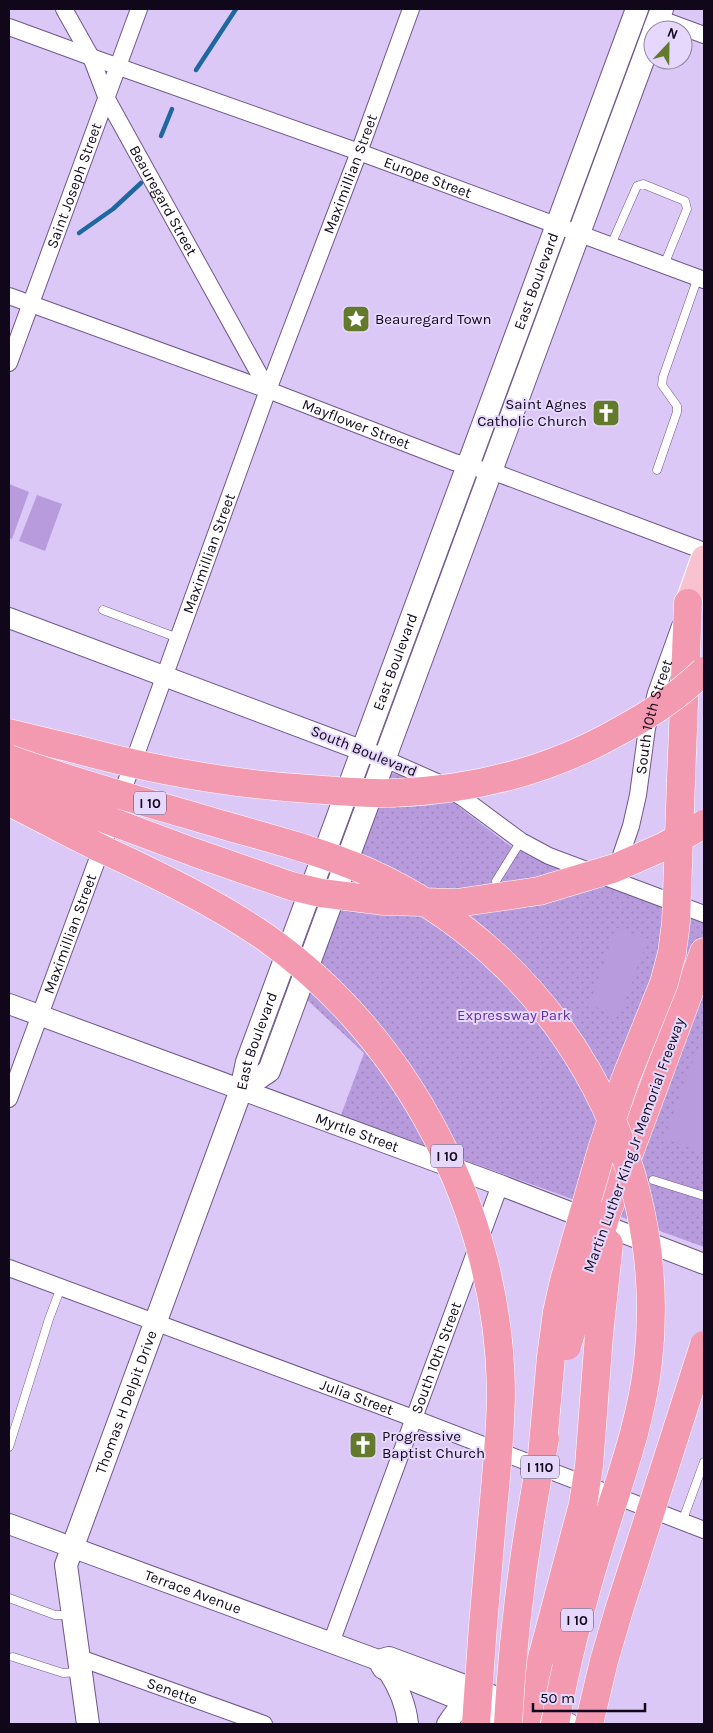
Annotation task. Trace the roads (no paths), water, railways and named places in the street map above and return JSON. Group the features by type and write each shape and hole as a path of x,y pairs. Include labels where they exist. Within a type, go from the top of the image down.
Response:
{"highway":[{"path":"542,1455 551,1357 557,1312 564,1281 602,1149 625,1080 664,983 672,953 676,922 688,602"},
{"path":"9,733 158,770 219,780 328,791 391,793 427,791 508,777 586,749 649,713 679,692 704,671"},
{"name":"I 10","path":"9,759 92,786 318,853 351,865 392,884 440,912 462,928 506,966 542,1006 590,1075 620,1141 638,1202 644,1229 651,1282 650,1336 639,1417 580,1608 563,1677 555,1724"},
{"path":"9,783 193,852 291,886 321,893 384,901 457,903 539,891 616,868 665,846 704,824"},
{"name":"I 10","path":"9,802 213,904 267,939 289,956 330,991 367,1032 410,1090 442,1146 467,1205 488,1276 496,1329 501,1387 499,1438 470,1714"},
{"name":"Martin Luther King Jr Memorial Freeway","path":"520,1720 513,1643 523,1564 542,1455 567,1346 606,1215 704,952"},
{"path":"520,1720 543,1654 581,1514 589,1466 609,1240 606,1215"},
{"path":"589,1724 604,1661 704,1346"}],"main road":[{"name":"East Boulevard","path":"241,1090 247,1062 637,9"},
{"name":"East Boulevard","path":"241,1090 269,1071 643,61"},
{"name":"South 10th Street","path":"688,602 704,558"},
{"name":"Thomas H Delpit Drive","path":"88,1724 66,1565 241,1090"}],"street":[{"name":"Beauregard Street","path":"64,9 91,58 107,99 268,390"},
{"name":"Saint Joseph Street","path":"9,363 139,9"},
{"name":"Maximillian Street","path":"9,1099 268,390 412,9"},
{"name":"Europe Street","path":"9,27 91,58 359,152 701,278"},
{"name":"Mayflower Street","path":"9,296 704,551"},
{"name":"South 10th Street","path":"612,880 631,826 638,795 647,728 656,693 688,602"},
{"name":"South Boulevard","path":"9,618 385,758 438,782 521,841 549,856 704,914"},
{"name":"Myrtle Street","path":"9,1004 500,1185 632,1238 704,1263"},
{"name":"South 10th Street","path":"331,1643 500,1185"},
{"name":"Julia Street","path":"9,1268 413,1418 704,1530"},
{"name":"Terrace Avenue","path":"9,1524 331,1643 383,1665 470,1714 570,1724"},
{"name":"Terrace Avenue","path":"383,1665 389,1657 486,1693 520,1720"},
{"name":"Senette","path":"80,1665 264,1724"},
{"path":"383,1665 400,1690 408,1724"},
{"path":"448,1724 454,1713 470,1714 473,1696 486,1693"}],"lane":[{"path":"610,245 637,186 643,184 685,201 687,209 664,265"},
{"path":"657,470 677,412 677,406 662,385 663,378 701,278"},
{"path":"103,610 178,638"},
{"path":"496,882 521,841"},
{"path":"653,1180 704,1196"},
{"path":"9,1447 49,1318 61,1287"},
{"path":"682,1522 704,1462"},
{"path":"9,1598 55,1615 73,1615"},
{"path":"14,1657 63,1673 80,1665"}],"waterway":[{"path":"196,70 236,9"},
{"path":"161,136 172,109"},
{"path":"79,233 113,209 141,183"}],"place":[{"name":"Beauregard Town","path":"356,319"},
{"name":"Saint Agnes Catholic Church","path":"606,413"},
{"name":"Progressive Baptist Church","path":"363,1445"}],"park label":[{"name":"Expressway Park","path":"514,1015"}]}
